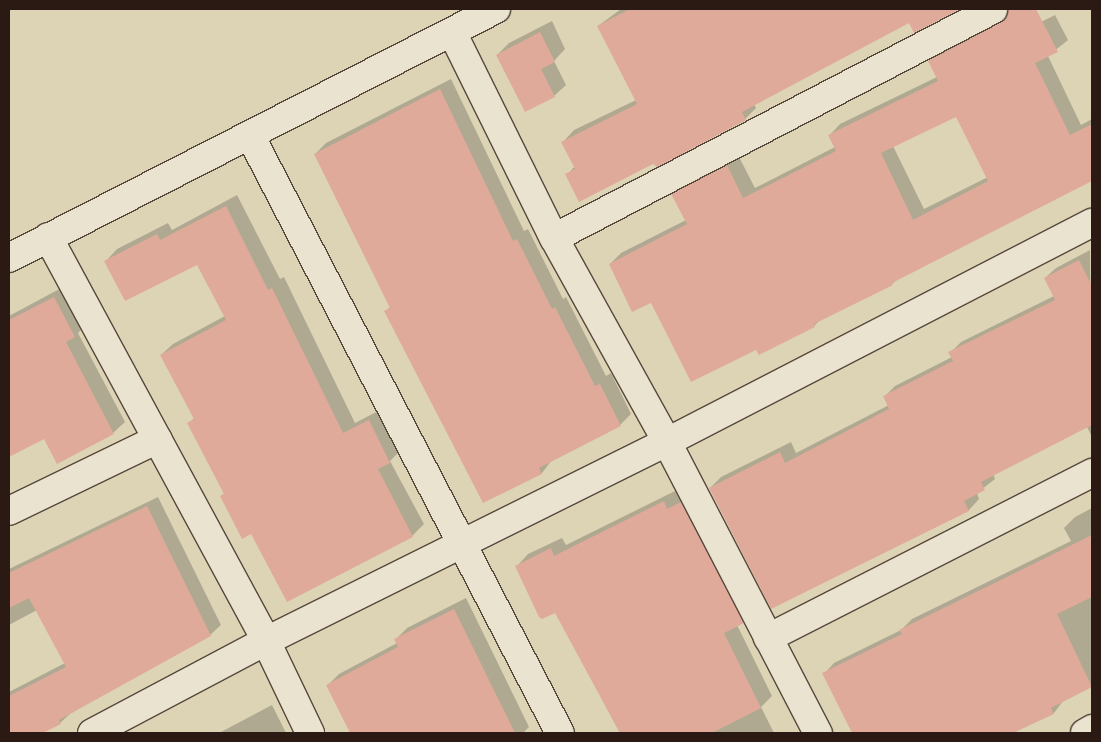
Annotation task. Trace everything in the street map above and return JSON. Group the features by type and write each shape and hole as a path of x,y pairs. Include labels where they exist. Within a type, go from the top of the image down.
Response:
{"street":[{"path":"9,258 251,136 496,9"},
{"path":"554,238 993,9"},
{"path":"452,32 554,238 667,442 818,733"},
{"path":"251,136 560,733"},
{"path":"92,733 266,641 667,442 1092,223"},
{"path":"48,237 266,641 310,733"},
{"path":"9,511 158,439"},
{"path":"768,638 1092,473"},
{"path":"1085,733 1092,730"}],"building":[{"path":"630,9 960,9 914,33 909,23 742,112 746,120 657,167 653,164 579,202 565,174 575,169 561,142 637,104 597,26"},
{"path":"1008,9 1036,9 1058,52 1035,63 1070,135 1092,124 1092,181 814,324 815,327 759,355 756,350 691,382 651,303 632,312 609,264 687,224 671,194 727,165 743,198 836,151 828,135 938,81 928,61 1000,23","holes":["956,117 988,181 913,220 881,153"]},
{"path":"540,32 555,62 541,69 555,97 525,112 496,55"},
{"path":"440,89 513,241 517,239 552,309 555,307 595,386 600,384 621,426 539,468 542,474 483,503 384,311 390,308 314,154"},
{"path":"226,206 268,290 272,288 343,433 369,420 390,463 378,469 413,537 287,602 251,534 242,539 220,496 224,494 187,423 194,419 160,355 226,320 197,265 125,301 104,261 157,234 160,240"},
{"path":"1079,260 1092,286 1092,425 981,482 985,490 964,501 969,511 771,609 709,488 780,452 785,463 889,409 883,396 953,361 948,352 1055,300 1044,278"},
{"path":"54,297 75,337 66,342 114,434 57,464 44,439 9,457 9,320"},
{"path":"664,501 667,509 681,502 744,623 724,633 761,708 712,733 620,733 555,613 542,619 539,617 515,566 551,548 554,556"},
{"path":"147,506 211,636 59,720 61,724 43,733 9,733 9,696 66,667 29,598 9,608 9,573"},
{"path":"1092,535 1092,597 1057,614 1092,687 1051,708 1054,714 1013,733 852,733 822,673 902,634 899,630"},
{"path":"454,609 515,733 350,733 326,685 398,647 394,639"}]}
